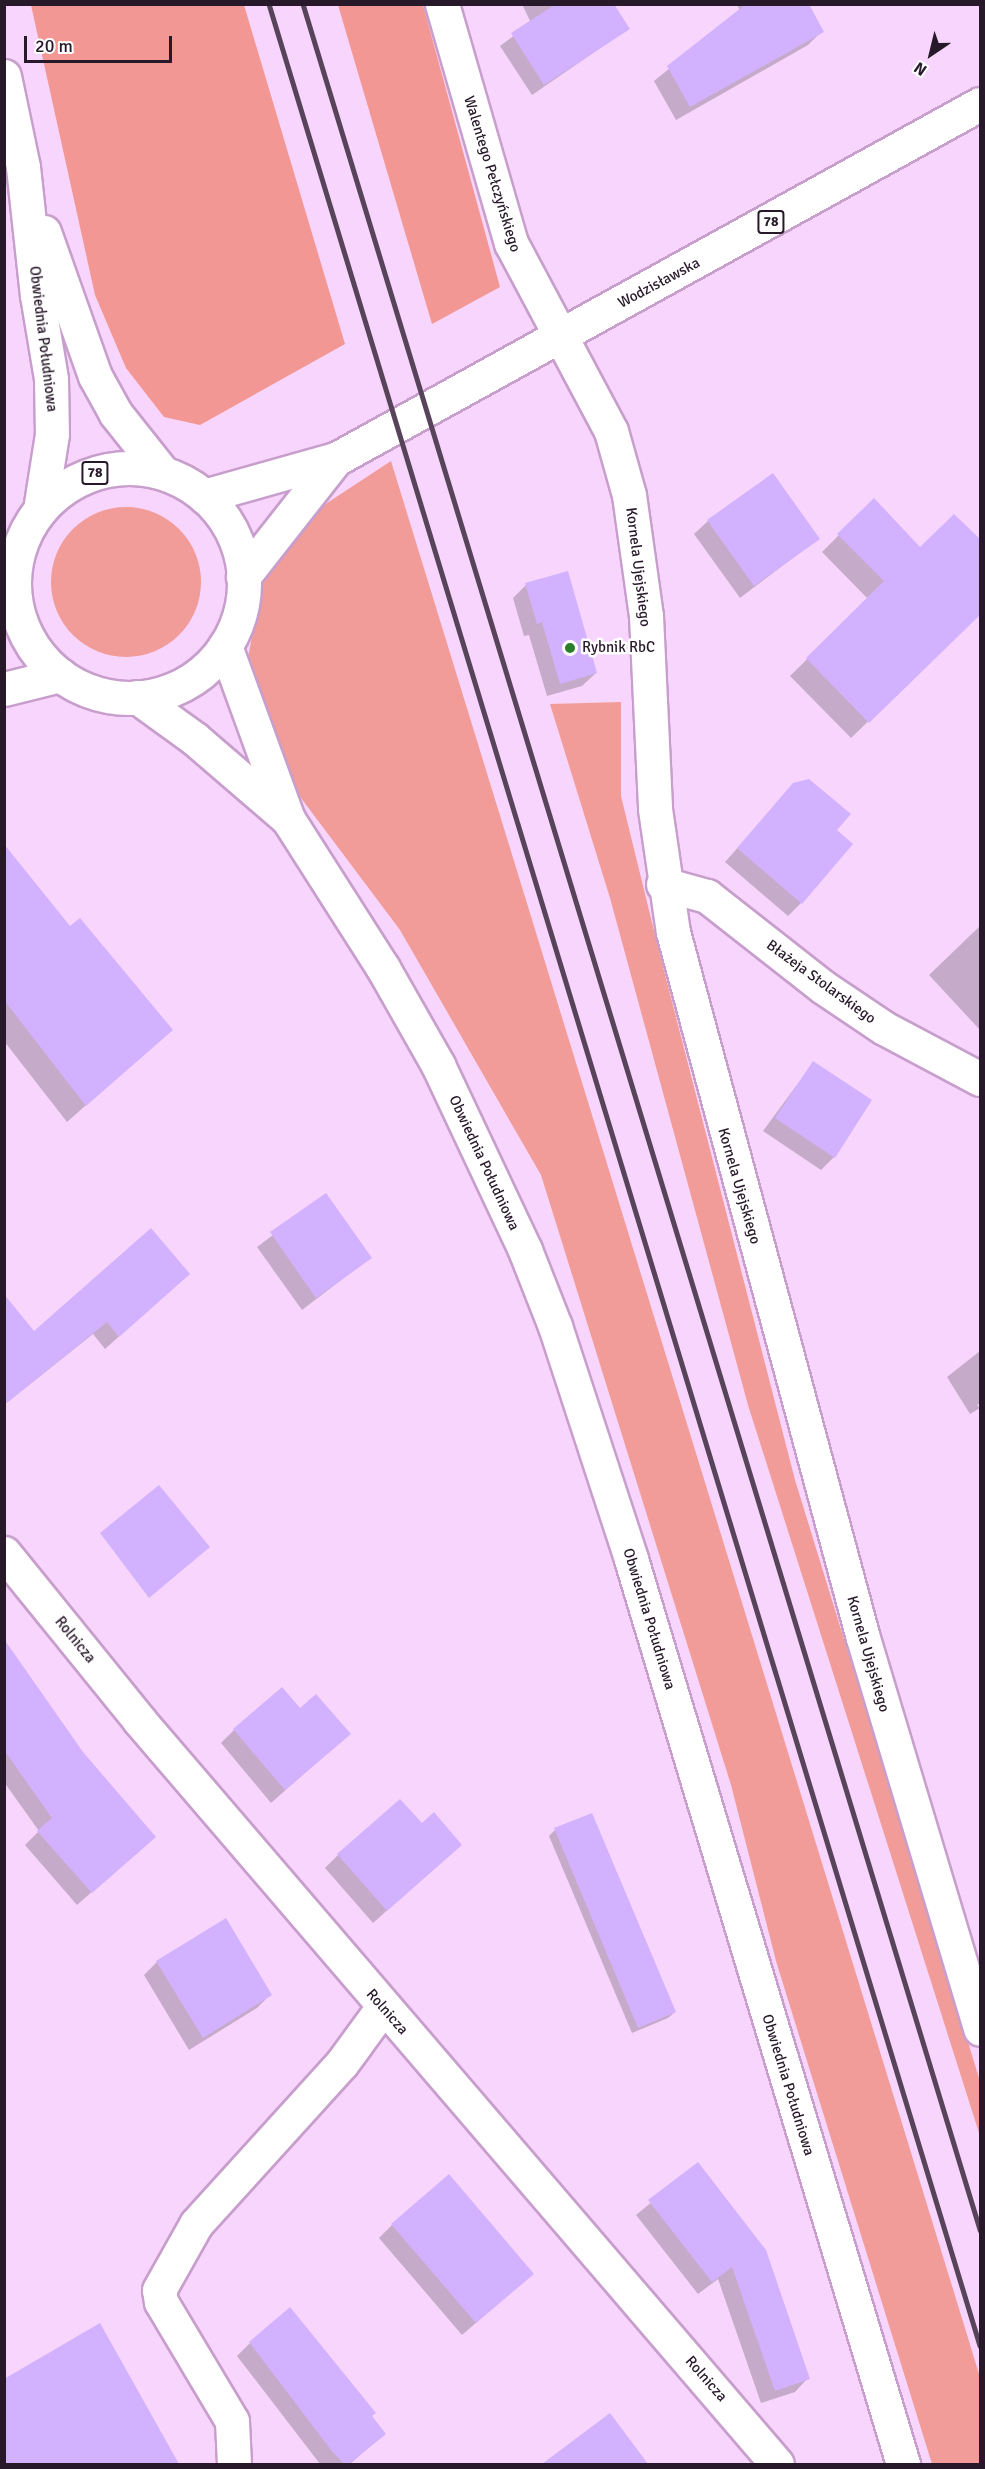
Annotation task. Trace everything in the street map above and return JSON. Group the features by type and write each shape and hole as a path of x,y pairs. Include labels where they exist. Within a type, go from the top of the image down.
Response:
{"main road":[{"name":"Walentego Pełczyńskiego","path":"442,4 511,243 559,336"},
{"name":"Obwiednia Południowa","path":"4,76 23,167 54,419 40,510"},
{"name":"Wodzisławska","path":"204,496 336,459 981,104"},
{"name":"Obwiednia Południowa","path":"23,167 92,370 116,414 163,473"},
{"name":"Kornela Ujejskiego","path":"559,336 611,430 629,495 646,616 650,739 663,884 716,1101 863,1638 981,2029"},
{"name":"Wodzisławska","path":"243,577 336,459"},
{"name":"78","path":"138,468 163,473 204,496 233,534 243,577 239,615 225,646 206,668 185,682 137,697 95,692 60,675 37,651 22,626 10,577 24,536 40,510 67,486 101,471 138,468"},
{"name":"Obwiednia Południowa","path":"225,646 288,819 383,968 438,1065 525,1250 555,1326 631,1558 903,2464"},
{"path":"4,689 60,675"},
{"name":"Obwiednia Południowa","path":"137,697 195,738 288,819"},
{"name":"Błażeja Stolarskiego","path":"663,884 707,896 823,987 876,1022 981,1079"},
{"name":"Rolnicza","path":"4,1553 139,1720 777,2464"},
{"path":"234,2464 232,2421 161,2302 159,2290 196,2224 342,2063 383,2007"}],"shaded area":[{"path":"31,5 244,5 345,344 200,425 164,417 126,368 95,295"},
{"path":"338,5 423,5 500,287 432,324"},
{"path":"391,461 980,2377 980,2464 932,2464 776,1961 731,1785 541,1175 400,930 292,786 247,663 263,577 324,505"},
{"path":"126,507 155,513 179,529 195,553 201,582 195,611 179,635 155,651 126,657 97,651 73,635 57,611 51,582 57,553 73,529 97,513"},
{"path":"621,702 621,796 659,951 795,1480 980,2081 980,2136 748,1405 610,898 550,704"}],"building":[{"path":"556,4 614,4 630,29 544,85 511,33"},
{"path":"746,4 809,4 824,32 690,107 667,66"},
{"path":"773,473 820,539 754,586 707,520"},
{"path":"874,498 920,547 954,514 981,540 981,614 869,723 806,658 884,581 837,534"},
{"name":"Rybnik RbC","path":"568,571 597,673 560,684 542,622 537,624 525,583"},
{"path":"809,779 851,814 837,830 853,844 802,904 737,848 793,783"},
{"path":"4,844 70,926 80,918 173,1030 86,1106 4,1000"},
{"path":"813,1061 872,1100 835,1158 775,1118"},
{"path":"326,1193 372,1258 316,1298 270,1232"},
{"path":"151,1228 190,1274 119,1337 107,1322 4,1405 4,1294 34,1331"},
{"path":"159,1485 210,1547 149,1598 100,1533"},
{"path":"4,1639 83,1752 156,1837 92,1893 37,1831 52,1818 4,1750"},
{"path":"282,1687 300,1708 316,1694 351,1734 285,1790 233,1729"},
{"path":"400,1799 422,1823 434,1812 462,1845 387,1911 337,1854"},
{"path":"592,1813 676,2012 638,2028 554,1828"},
{"path":"226,1918 272,1995 203,2038 156,1961"},
{"path":"698,2162 766,2250 810,2379 775,2391 732,2267 712,2282 648,2200"},
{"path":"449,2174 534,2274 476,2323 391,2224"},
{"path":"290,2307 376,2413 372,2416 386,2434 349,2464 344,2464 331,2450 249,2342"},
{"path":"100,2323 179,2464 4,2464 4,2379"},
{"path":"610,2413 648,2464 542,2464"}],"railway":[{"path":"269,4 980,2345"},
{"path":"303,4 980,2230"}],"place":[{"name":"Rybnik RbC","path":"570,648"}]}
